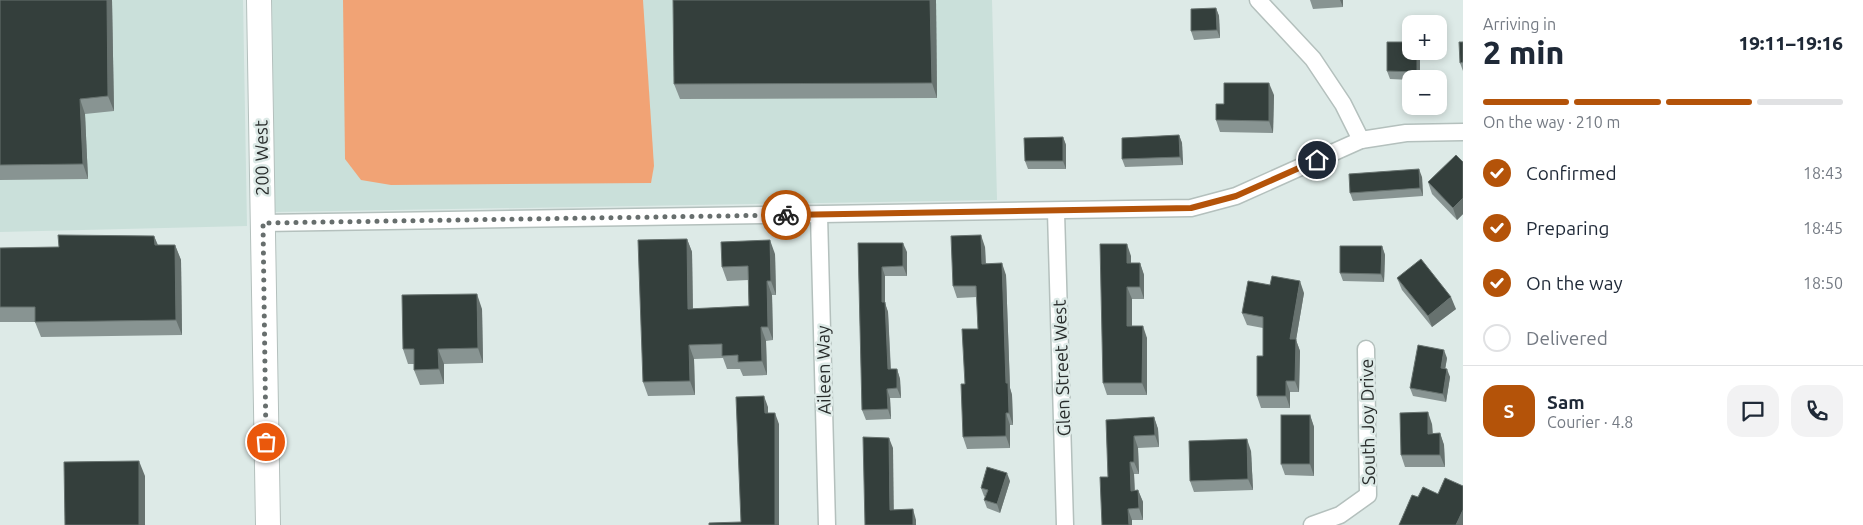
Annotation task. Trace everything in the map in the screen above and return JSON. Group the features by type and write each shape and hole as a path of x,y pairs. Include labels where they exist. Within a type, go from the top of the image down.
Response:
{"main road":[{"name":"200 West","path":"259,0 268,525"}],"street":[{"path":"1258,0 1313,59 1343,104 1361,140"},
{"path":"263,223 1056,212 1191,208 1236,196 1361,140 1406,133 1463,132"},
{"name":"Glen Street West","path":"1056,212 1065,525"},
{"name":"Aileen Way","path":"819,215 826,525"},
{"name":"South Joy Drive","path":"1312,525 1340,515 1368,495 1366,349"}],"shaded area":[{"path":"0,0 243,0 247,226 0,232"},
{"path":"272,0 992,0 997,200 275,212"},
{"path":"343,0 643,0 654,166 651,183 391,185 361,180 345,159"}],"building":[{"path":"0,0 107,0 108,96 80,99 83,164 0,165"},
{"path":"673,0 930,0 932,83 674,84"},
{"path":"1216,8 1217,30 1191,31 1191,9"},
{"path":"1387,42 1402,42 1402,60 1417,60 1417,70 1387,71"},
{"path":"1459,42 1463,42 1463,62 1460,63"},
{"path":"1224,83 1269,83 1269,121 1216,120 1216,104 1224,104"},
{"path":"1179,135 1180,157 1122,159 1122,138"},
{"path":"1063,137 1063,161 1025,161 1024,138"},
{"path":"1456,155 1463,162 1463,198 1453,208 1428,182"},
{"path":"1419,169 1420,188 1350,193 1349,174"},
{"path":"58,235 154,236 155,245 175,245 176,320 35,322 35,307 0,307 0,248 59,247"},
{"path":"981,235 982,264 1002,263 1006,383 1008,383 1009,413 1006,413 1006,436 963,437 961,384 965,384 962,329 978,329 976,286 953,286 951,236"},
{"path":"687,239 688,309 749,306 748,266 722,267 721,242 770,240 771,281 767,281 768,327 761,327 762,361 738,362 738,355 722,356 722,344 689,345 690,381 643,382 638,240"},
{"path":"858,243 903,243 903,266 882,267 882,302 885,302 888,369 897,369 897,388 887,389 888,409 862,410"},
{"path":"1100,244 1127,244 1127,263 1140,263 1140,287 1127,287 1127,326 1143,326 1142,383 1103,383"},
{"path":"1340,246 1382,246 1381,274 1340,273"},
{"path":"1421,259 1451,297 1428,316 1397,278"},
{"path":"1272,276 1300,281 1290,339 1296,339 1295,381 1286,381 1286,396 1257,396 1257,356 1263,356 1263,317 1242,313 1248,281 1270,285"},
{"path":"477,294 478,348 438,349 439,369 414,370 414,349 403,349 402,295"},
{"path":"1418,345 1444,350 1441,368 1447,369 1443,394 1410,388"},
{"path":"764,396 765,413 775,413 775,525 709,525 709,523 741,522 736,397"},
{"path":"1428,412 1428,434 1440,433 1440,455 1401,455 1400,413"},
{"path":"1281,415 1310,415 1310,464 1281,464"},
{"path":"1154,417 1155,435 1134,436 1134,462 1130,462 1131,491 1138,490 1139,508 1128,509 1129,525 1102,525 1100,477 1108,477 1106,420"},
{"path":"863,437 889,438 890,510 913,509 913,525 865,525"},
{"path":"1247,439 1248,479 1190,481 1189,441"},
{"path":"139,461 139,525 65,525 64,462"},
{"path":"987,467 1007,473 997,504 984,500 988,490 981,488"},
{"path":"1445,478 1463,486 1463,510 1456,525 1399,525 1412,495 1418,497 1423,487 1438,494"}],"way so far":[{"path":"266,442 263,223 614,216 786,215"}],"route":[{"path":"786,215 1056,212 1191,208 1236,196 1317,160"}]}
